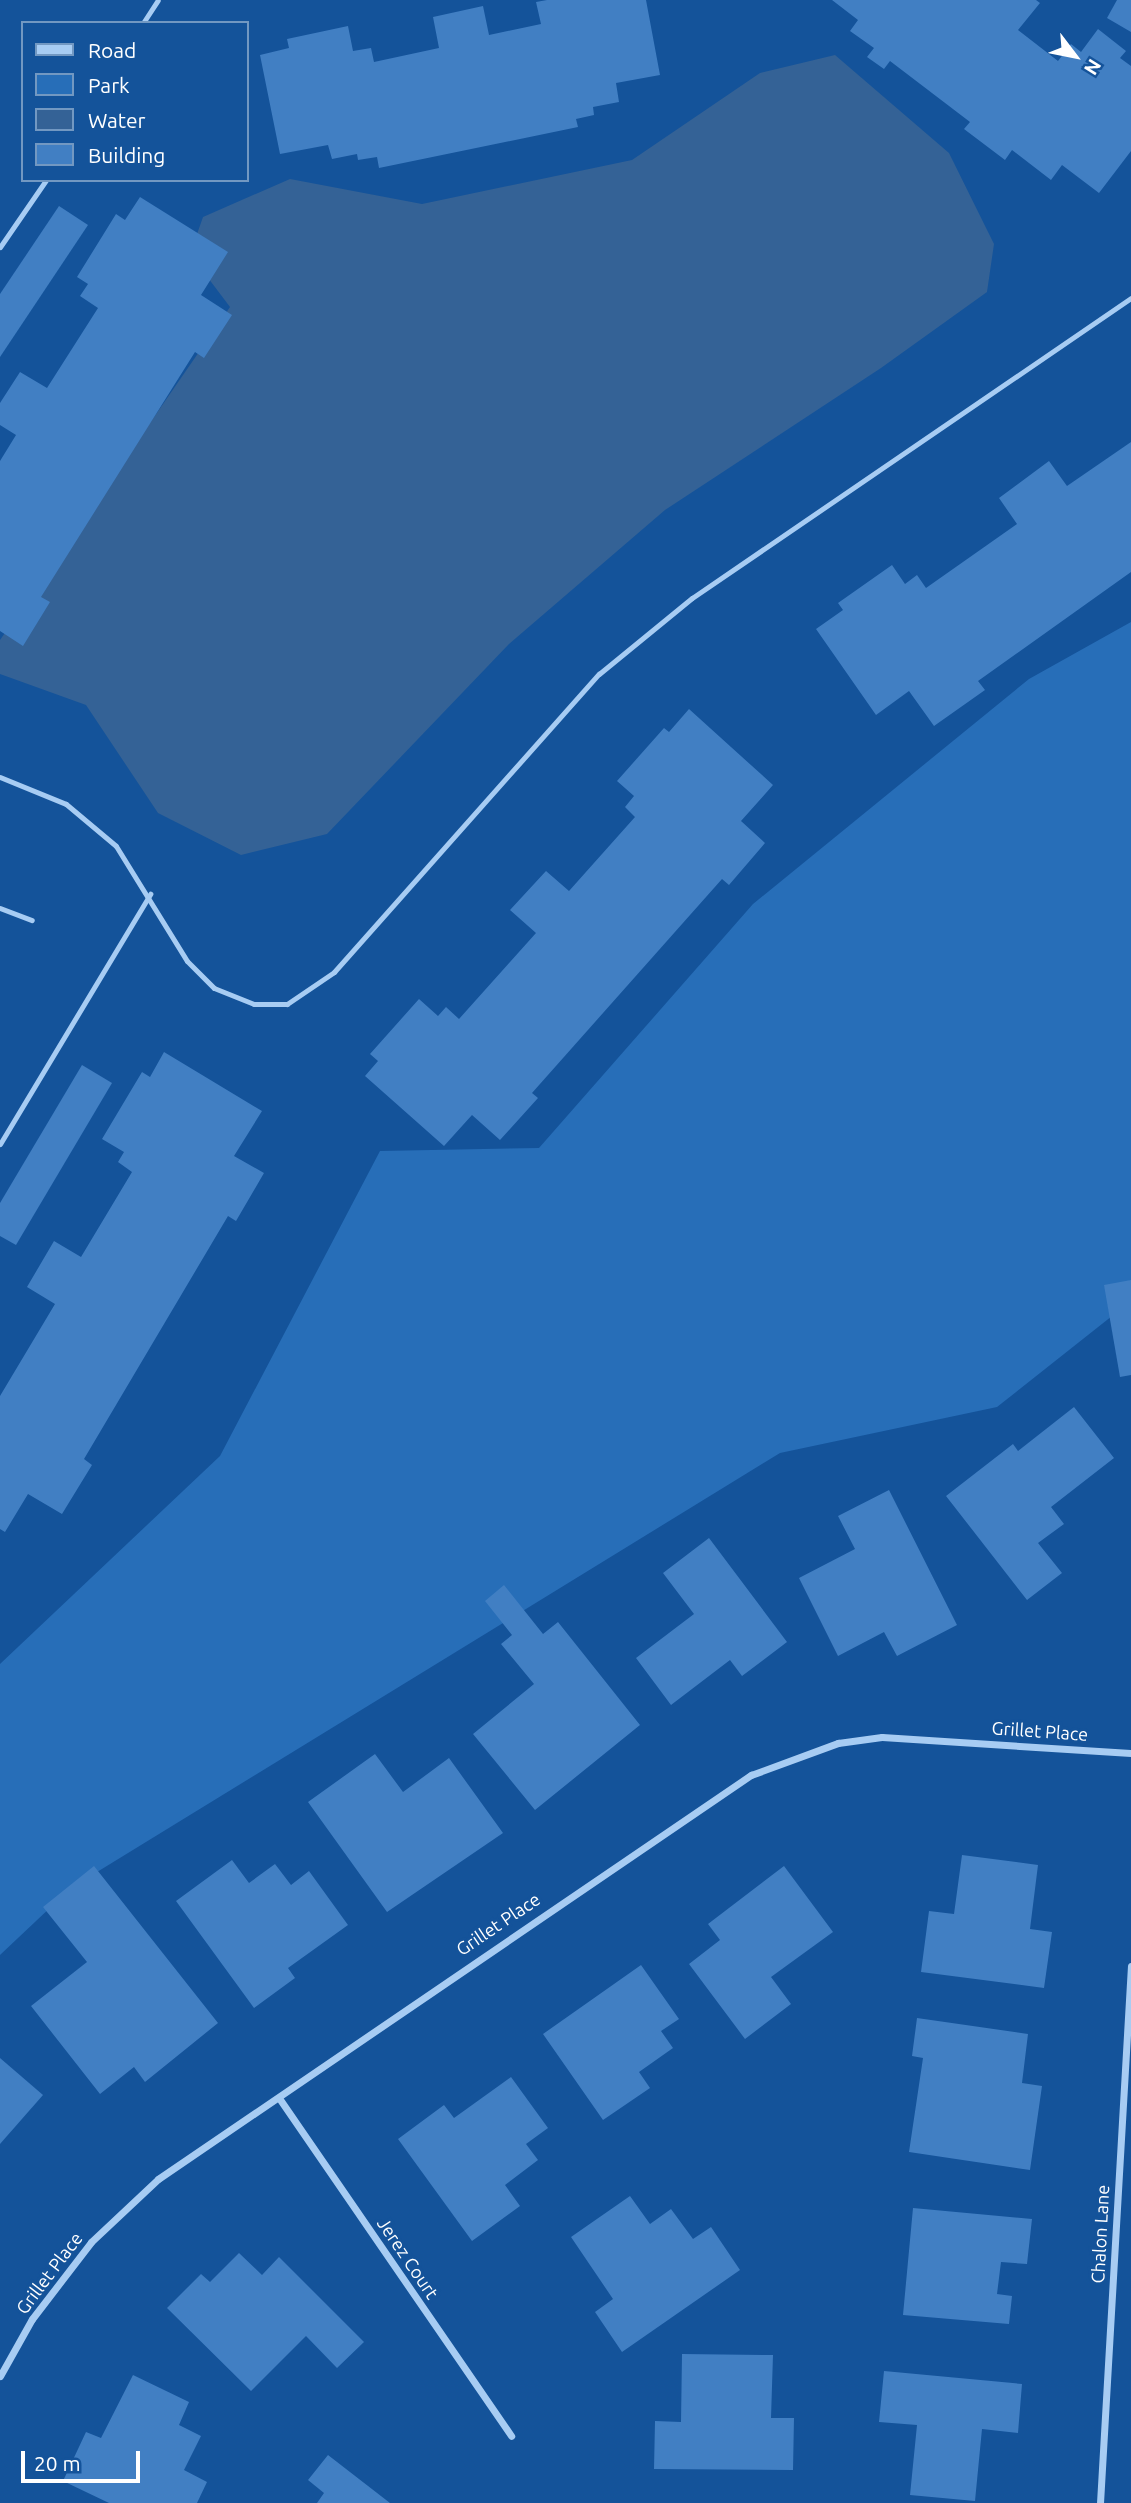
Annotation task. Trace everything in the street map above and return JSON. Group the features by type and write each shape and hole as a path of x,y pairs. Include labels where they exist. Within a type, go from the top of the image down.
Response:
{"street":[{"name":"Grillet Place","path":"0,2376 32,2319 91,2242 123,2209 196,2150 279,2098 709,1800 794,1756 838,1743 882,1737 1131,1753"},
{"name":"Chalon Lane","path":"1100,2503 1131,1966"},
{"name":"Jerez Court","path":"279,2098 511,2435"}],"lane":[{"path":"144,21 158,0"},
{"path":"0,247 45,182"},
{"path":"0,777 66,804 116,845 150,894 187,961 214,988 254,1004 287,1004 334,972 599,674 692,598 1131,298"},
{"path":"0,1144 150,894"},
{"path":"0,908 32,920"}],"green space":[{"path":"1131,622 1131,1301 997,1407 780,1453 71,1888 0,1955 0,1664 220,1456 380,1151 539,1148 753,904 1029,679"}],"water":[{"path":"835,55 949,153 994,244 987,292 881,368 665,510 509,644 327,834 241,855 158,813 86,705 0,674 0,640 230,307 190,254 203,217 290,179 422,204 632,160 760,73"}],"building":[{"path":"646,0 660,75 616,83 619,102 593,107 594,115 576,119 578,127 379,168 377,157 358,160 357,154 332,159 328,145 280,154 260,55 289,48 287,39 348,26 353,51 371,48 374,62 439,48 433,17 483,6 489,35 541,24 536,2"},
{"path":"832,0 1036,0 1040,3 1018,30 1058,61 1071,44 1081,52 1098,29 1126,51 1120,58 1131,66 1131,151 1099,193 1062,165 1051,180 1012,150 1005,160 964,129 970,122 890,61 884,69 867,57 874,48 850,31 858,20"},
{"path":"1117,0 1131,0 1131,32 1107,18"},
{"path":"140,197 228,252 201,295 232,315 204,358 195,352 41,597 50,602 23,646 0,631 0,461 16,435 0,425 0,403 20,372 47,388 98,308 80,296 88,284 77,277 116,214 125,220"},
{"path":"59,206 88,225 0,357 0,294"},
{"path":"1131,442 1131,572 978,681 985,690 934,726 909,691 876,715 816,629 843,610 838,603 892,565 905,584 917,575 926,588 1017,524 999,498 1049,461 1067,486"},
{"path":"689,709 773,785 741,821 765,843 729,885 722,879 532,1093 538,1098 500,1140 472,1115 444,1146 365,1076 378,1061 370,1054 419,999 438,1016 446,1007 459,1019 536,933 510,910 546,871 569,891 635,817 625,807 634,796 617,781 664,728 669,732"},
{"path":"164,1052 262,1111 234,1156 264,1173 236,1221 228,1216 84,1459 92,1465 62,1514 28,1494 5,1532 0,1529 0,1396 55,1304 27,1287 54,1241 81,1257 132,1172 118,1162 124,1152 102,1139 142,1072 150,1077"},
{"path":"82,1065 112,1083 16,1245 0,1236 0,1203"},
{"path":"1131,1280 1131,1375 1120,1377 1104,1285"},
{"path":"1074,1407 1114,1458 1051,1507 1064,1524 1038,1543 1062,1573 1027,1600 946,1496 1013,1444 1018,1451"},
{"path":"889,1490 957,1625 897,1656 884,1632 838,1656 799,1578 855,1549 838,1516"},
{"path":"709,1538 787,1642 742,1676 730,1660 671,1705 636,1658 694,1614 663,1573"},
{"path":"504,1585 543,1634 558,1622 640,1725 535,1810 473,1734 534,1684 501,1644 512,1635 485,1601"},
{"path":"375,1754 403,1792 449,1758 503,1833 387,1912 308,1802"},
{"path":"962,1855 1038,1865 1030,1929 1052,1932 1044,1988 921,1972 929,1911 954,1914"},
{"path":"232,1860 249,1883 275,1864 291,1885 309,1871 348,1925 288,1968 295,1978 254,2008 176,1901"},
{"path":"94,1866 218,2023 145,2082 134,2067 100,2094 31,2006 87,1962 43,1907"},
{"path":"784,1866 833,1932 771,1977 791,2004 745,2039 689,1964 720,1940 708,1924"},
{"path":"641,1965 679,2019 661,2031 673,2048 639,2072 650,2088 603,2120 543,2034"},
{"path":"917,2018 1028,2034 1022,2083 1042,2086 1030,2170 909,2152 923,2058 912,2056"},
{"path":"0,2058 43,2095 0,2144"},
{"path":"511,2077 548,2128 526,2144 538,2160 505,2185 520,2206 472,2241 398,2139 444,2105 454,2118"},
{"path":"630,2196 650,2224 671,2209 693,2239 711,2227 740,2270 622,2352 595,2312 613,2299 571,2237"},
{"path":"913,2208 1032,2219 1027,2264 1001,2262 997,2294 1012,2296 1009,2324 903,2315"},
{"path":"239,2253 262,2275 279,2257 364,2342 337,2368 306,2336 251,2391 167,2308 201,2274 210,2282"},
{"path":"682,2354 773,2355 771,2418 794,2418 793,2470 654,2469 655,2421 681,2422"},
{"path":"884,2371 1022,2384 1018,2433 982,2429 975,2501 910,2495 917,2425 879,2422"},
{"path":"133,2375 189,2402 179,2425 201,2436 184,2470 207,2482 197,2503 109,2503 63,2481 86,2432 101,2438"},
{"path":"328,2455 390,2503 317,2503 324,2493 308,2480"}]}
